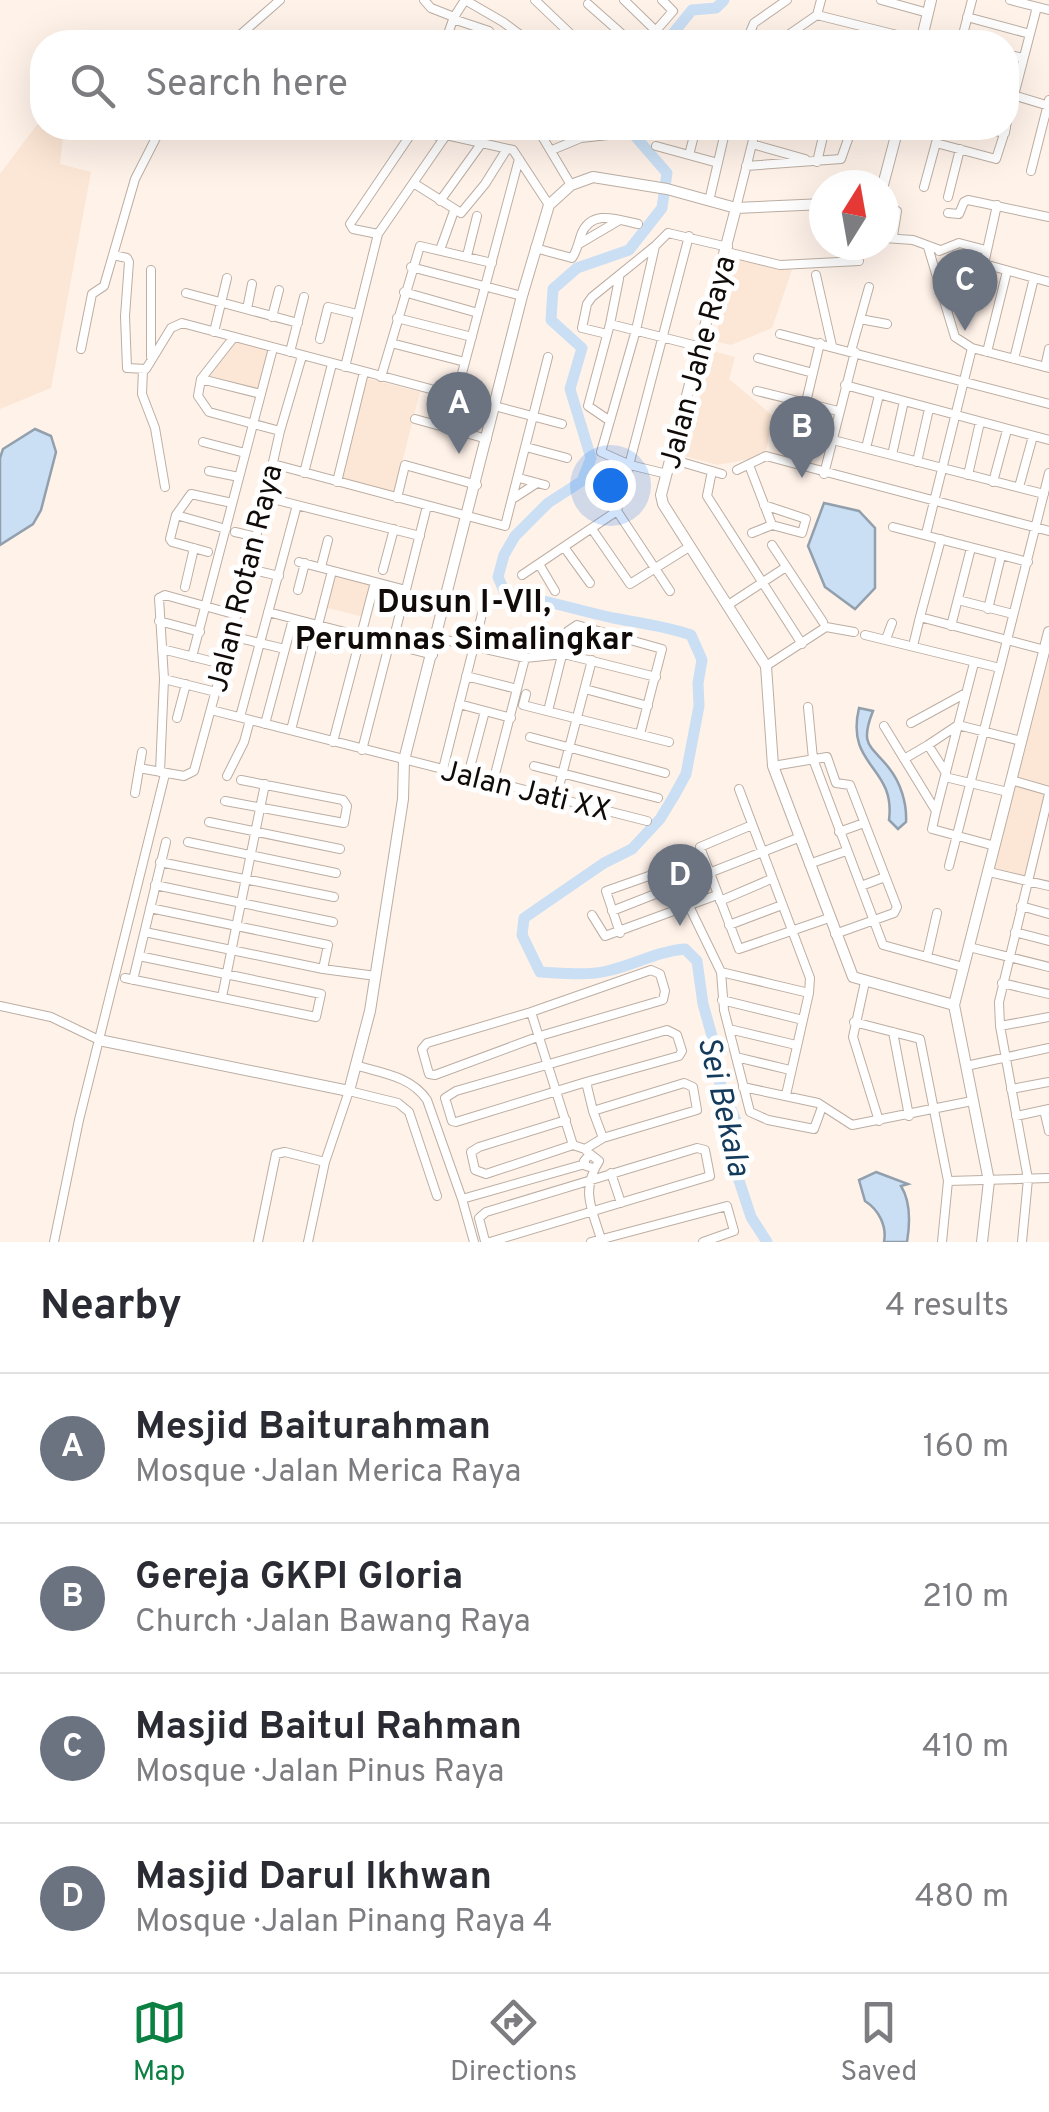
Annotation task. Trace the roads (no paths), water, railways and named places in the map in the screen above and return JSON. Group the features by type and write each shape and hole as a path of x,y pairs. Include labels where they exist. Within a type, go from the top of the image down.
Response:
{"street":[{"path":"246,30 280,0"},
{"path":"424,0 431,8 486,30"},
{"path":"450,30 465,0 514,30"},
{"path":"624,0 655,30"},
{"path":"659,30 674,11 662,0"},
{"path":"751,30 754,23 787,0"},
{"path":"795,30 817,15 821,0"},
{"path":"924,30 931,0"},
{"path":"964,30 972,0"},
{"path":"1010,0 1049,10"},
{"path":"537,1 565,30"},
{"path":"888,1 928,12"},
{"path":"588,4 617,30"},
{"path":"1019,67 1037,7"},
{"path":"817,15 878,30"},
{"path":"967,17 1015,30"},
{"path":"1019,31 1030,34"},
{"path":"1019,57 1023,58"},
{"path":"1019,96 1048,104 1031,171"},
{"path":"81,349 92,294 104,286 135,179 156,140"},
{"path":"378,234 353,229 350,224 406,140"},
{"path":"344,367 378,234 443,140"},
{"path":"467,140 518,154 549,205"},
{"path":"545,140 570,186"},
{"path":"552,150 576,140"},
{"path":"689,155 691,140"},
{"path":"708,201 723,140"},
{"path":"736,208 753,140"},
{"path":"814,162 821,140"},
{"path":"746,166 841,159 848,140"},
{"path":"887,170 895,140"},
{"path":"924,188 937,140"},
{"path":"936,143 996,159 1002,140"},
{"path":"440,201 481,144"},
{"path":"752,144 814,162"},
{"path":"656,146 718,163"},
{"path":"415,184 460,214 507,149"},
{"path":"948,197 960,149"},
{"path":"456,396 520,159"},
{"path":"308,1242 325,1162 349,1091 376,976 404,798 404,760 522,296 549,205 583,179 604,177 736,208 809,205"},
{"path":"948,213 959,214 968,200 1049,217"},
{"path":"996,205 984,264 1049,282"},
{"name":"Jalan Jahe Raya","path":"736,208 661,494 689,547 766,666"},
{"path":"440,250 454,211"},
{"path":"467,256 476,216"},
{"path":"535,248 572,258 579,244 620,220 638,224"},
{"path":"701,347 636,330 583,329 582,322 592,297 668,232 780,265 859,261"},
{"path":"522,575 616,511 689,236"},
{"path":"899,241 929,251 958,243 986,250"},
{"path":"381,377 420,246 492,262"},
{"path":"654,246 602,454 667,474"},
{"path":"929,251 955,337 972,348 1047,367 1049,349"},
{"path":"113,255 129,262 124,316 127,368 148,367 151,358 152,270"},
{"path":"411,267 522,296"},
{"path":"986,352 1007,271"},
{"path":"816,275 832,346"},
{"path":"214,332 226,278"},
{"path":"610,422 588,406 618,278"},
{"path":"1014,359 1034,278"},
{"path":"246,309 252,284"},
{"path":"824,474 869,287"},
{"path":"272,316 279,290"},
{"path":"186,292 298,323"},
{"path":"404,292 478,312"},
{"path":"290,352 304,297"},
{"path":"320,340 328,307 358,314"},
{"path":"398,318 472,337"},
{"path":"860,319 887,324"},
{"path":"151,358 176,324 189,324 562,424"},
{"path":"780,334 1049,404"},
{"path":"234,337 201,378 197,390 204,408 280,431"},
{"path":"391,342 464,362"},
{"path":"802,418 820,343"},
{"path":"192,657 230,531 232,503 273,348"},
{"path":"926,534 972,348"},
{"name":"Jalan Rotan Raya","path":"162,773 184,776 194,771 302,356"},
{"path":"273,464 501,527 507,524 548,357"},
{"path":"758,358 813,374"},
{"path":"304,473 332,364"},
{"path":"142,369 142,394 155,428 165,487"},
{"path":"337,482 364,372"},
{"path":"201,378 261,394"},
{"path":"845,386 1049,440"},
{"path":"756,391 838,412"},
{"path":"866,448 879,395"},
{"path":"892,456 904,402"},
{"path":"917,462 930,409"},
{"path":"415,419 487,439"},
{"path":"968,475 980,422"},
{"path":"993,482 1006,430"},
{"path":"1019,488 1033,436"},
{"path":"832,440 1044,494"},
{"path":"204,442 244,453"},
{"path":"526,447 567,458"},
{"path":"737,470 766,456 1049,531"},
{"path":"671,459 722,474"},
{"path":"396,498 404,465 477,485"},
{"path":"750,466 772,525"},
{"path":"208,471 239,477"},
{"path":"712,471 707,496 802,644"},
{"path":"949,866 1049,473"},
{"path":"514,498 541,484 519,478"},
{"path":"208,552 176,544 170,538 176,515 191,494 232,503"},
{"path":"265,498 420,536"},
{"path":"227,776 244,742 260,643 297,505"},
{"path":"752,533 772,525 802,532 806,518 764,505"},
{"path":"362,750 427,506"},
{"path":"616,511 670,591"},
{"path":"176,515 257,536"},
{"path":"894,527 1028,562"},
{"path":"384,570 394,529"},
{"path":"592,529 630,584 689,547"},
{"path":"913,646 941,539"},
{"path":"321,566 328,540"},
{"path":"772,545 823,622"},
{"path":"564,547 590,583"},
{"path":"186,587 194,548"},
{"path":"951,626 970,548"},
{"path":"988,608 1001,556"},
{"path":"298,590 302,562 406,590"},
{"path":"538,564 555,591"},
{"path":"728,605 786,567"},
{"path":"249,569 279,576"},
{"path":"291,730 332,571"},
{"path":"333,742 375,582"},
{"path":"54,1242 162,773 164,679 160,596 237,614"},
{"path":"958,600 1013,614"},
{"path":"443,768 484,606"},
{"path":"268,612 433,656"},
{"path":"920,617 1044,650"},
{"path":"265,724 292,619"},
{"path":"159,621 200,632"},
{"path":"886,639 892,622"},
{"path":"548,711 572,626 643,642 662,649 640,734"},
{"path":"854,632 828,627 766,666 774,766 853,977 954,1006"},
{"path":"982,1242 989,1181 954,1006 1049,632"},
{"path":"865,634 1000,668"},
{"path":"230,636 284,649"},
{"path":"438,638 525,658 564,654 656,678"},
{"path":"162,649 222,664"},
{"path":"525,658 523,705 669,742"},
{"path":"556,798 592,660"},
{"path":"974,663 932,830 996,846"},
{"path":"466,676 522,692"},
{"path":"164,679 216,692"},
{"path":"177,718 186,684"},
{"path":"585,690 648,706"},
{"path":"493,782 522,692"},
{"path":"911,723 966,693"},
{"path":"459,704 511,718"},
{"path":"808,707 813,759 883,945 963,968"},
{"name":"Jalan Jati XX","path":"210,710 646,821"},
{"path":"468,775 485,711"},
{"path":"904,759 958,725 1021,742"},
{"path":"884,726 936,811"},
{"path":"530,737 665,773"},
{"path":"928,745 945,775 971,784 1049,793 1045,831 1027,880 1002,983 1000,1026 1028,1179 1022,1242"},
{"path":"134,793 142,752"},
{"path":"774,766 827,757 836,783 850,785 897,909 835,934"},
{"path":"534,766 658,798"},
{"path":"138,768 162,773"},
{"path":"225,801 340,824 345,819 347,806 342,800 241,780"},
{"path":"222,997 266,784"},
{"path":"739,790 810,978 786,1095"},
{"path":"209,822 340,849"},
{"path":"839,832 864,824"},
{"path":"752,825 702,844 702,856 742,950 829,918"},
{"path":"612,911 798,838"},
{"path":"139,956 321,994 316,1017 129,979 139,956 166,842"},
{"path":"188,842 336,873"},
{"path":"809,864 846,851"},
{"path":"620,933 606,890 702,856"},
{"path":"1034,856 1049,860"},
{"path":"160,862 334,897"},
{"path":"989,872 1049,886"},
{"path":"861,886 885,876"},
{"path":"592,915 603,936 620,933 772,880"},
{"path":"155,885 333,922"},
{"path":"654,895 663,916"},
{"path":"729,925 782,905"},
{"path":"689,906 721,972 722,1000 752,1114 814,1130 822,1107"},
{"path":"1021,906 1049,914"},
{"path":"150,908 328,945 323,969"},
{"path":"927,957 938,913"},
{"path":"144,932 376,976"},
{"path":"1016,932 1049,941"},
{"path":"280,960 285,937"},
{"path":"969,947 1049,968"},
{"path":"650,970 660,974 663,1000 540,1036 435,1075 430,1074 423,1058 422,1049 427,1043 532,1012 650,970"},
{"path":"721,972 809,994"},
{"path":"865,982 853,1037 879,1121"},
{"path":"1002,983 1049,994"},
{"path":"722,1000 803,1020"},
{"path":"0,1006 51,1017 100,1040 398,1103 409,1112 437,1196"},
{"path":"532,1012 573,1144 588,1159 587,1193 601,1240"},
{"path":"1000,1026 1049,1017"},
{"path":"854,1022 920,1039 948,1181 942,1242"},
{"path":"729,1029 796,1045"},
{"path":"667,1030 677,1036 682,1051 679,1056 586,1082 456,1122 449,1118 445,1105 448,1095 549,1064 667,1030"},
{"path":"892,1032 909,1116"},
{"path":"966,1066 1049,1048"},
{"path":"736,1057 790,1070"},
{"path":"355,1065 411,1082 427,1100 474,1242"},
{"path":"586,1082 603,1138"},
{"path":"1012,1089 1049,1082"},
{"path":"462,1200 588,1159 603,1138 697,1110 693,1087 684,1084 594,1111"},
{"path":"742,1086 822,1107 852,1124 972,1101"},
{"path":"1016,1116 1047,1109 1049,1131"},
{"path":"566,1120 479,1147 470,1157 474,1170 486,1174 573,1144"},
{"path":"697,1148 706,1150 710,1176 485,1241 479,1218 486,1212 589,1180 697,1148"},
{"path":"258,1242 276,1154 284,1152 325,1162"},
{"path":"611,1173 621,1203"},
{"path":"948,1181 1049,1178"},
{"path":"590,1242 727,1206 734,1231 703,1242"}],"water":[{"path":"35,429 51,436 56,452 41,510 33,524 0,545 0,458 3,449"},
{"path":"824,503 859,511 875,528 875,588 855,609 825,587 808,546"},
{"path":"859,708 873,711 867,731 869,744 893,774 902,794 906,822 898,829 889,820 885,788 859,743"},
{"path":"876,1172 908,1184 901,1186 909,1213 907,1242 884,1242 881,1219 865,1201 859,1180"}],"waterway":[{"name":"Sei Bekala","path":"676,30 692,10 716,8 724,0"},
{"name":"Sei Bekala","path":"638,140 667,173 662,208 629,250 577,268 553,289 551,320 582,348 570,389 591,458 582,481 548,503 515,536 498,577 505,593 691,635 702,660 699,706 686,774 660,819 632,849 604,863 524,918 522,935 540,972 599,973 685,949 697,961 712,1036 712,1064 736,1121 732,1159 751,1217 767,1242"}],"place":[{"name":"Masjid Baitul Rahman","path":"965,331"},
{"name":"Mesjid Baiturahman","path":"459,454"},
{"name":"Gereja GKPI Gloria","path":"802,478"},
{"name":"Masjid Darul Ikhwan","path":"680,926"}],"district":[{"name":"Dusun I-VII, Perumnas Simalingkar","path":"464,620"}]}
